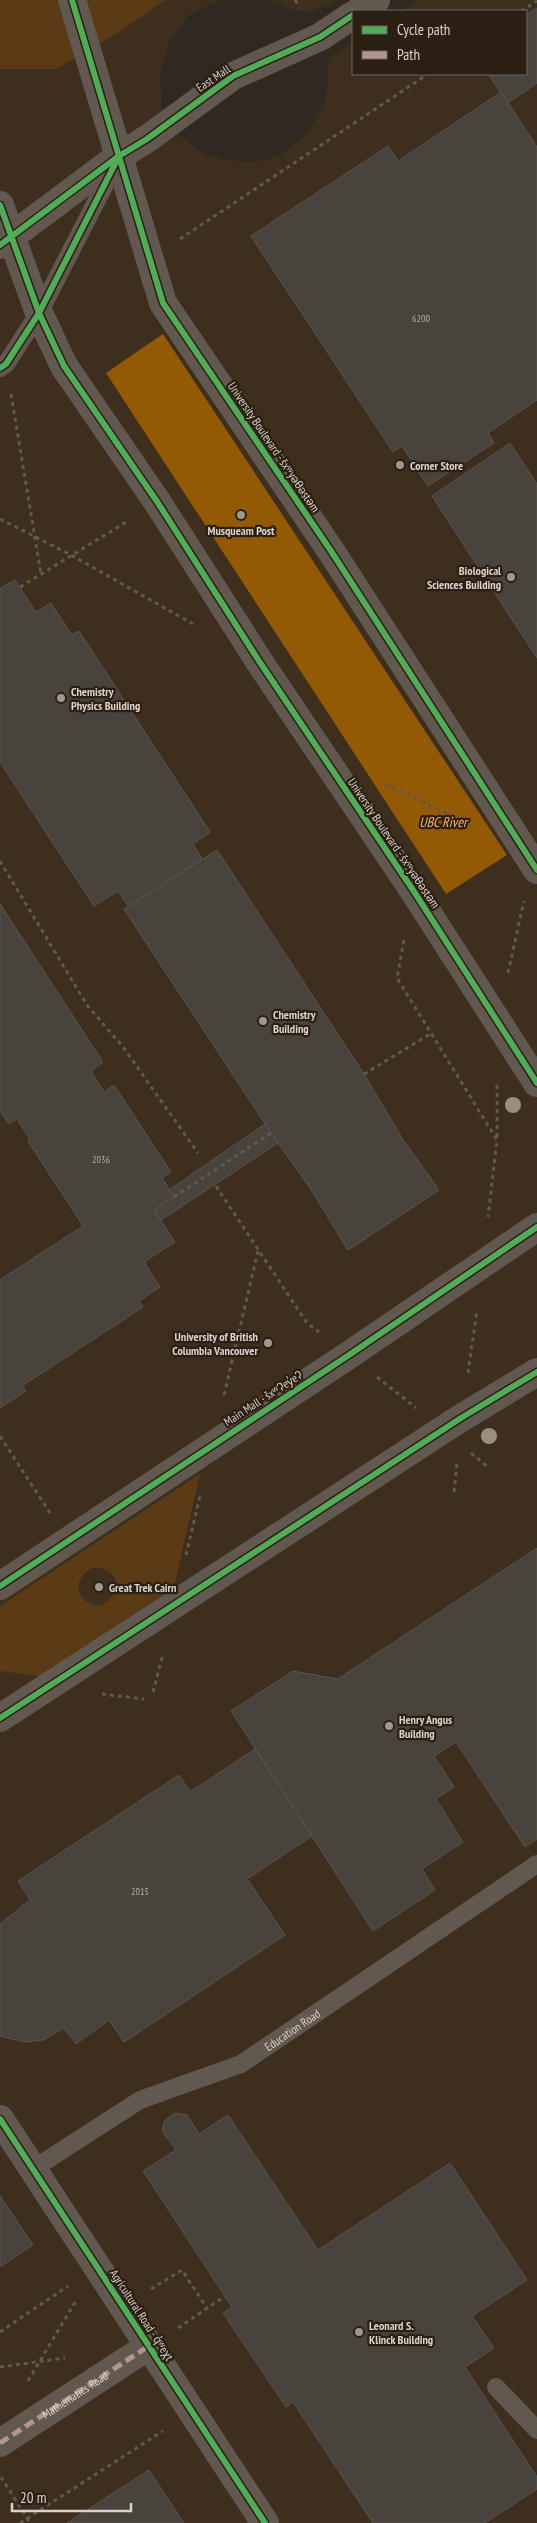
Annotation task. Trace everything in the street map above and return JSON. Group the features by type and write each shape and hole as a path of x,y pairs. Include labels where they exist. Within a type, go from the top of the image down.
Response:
{"street":[{"name":"University Boulevard - šxʷyəθəstəm","path":"72,0 163,303 331,551 537,870"},
{"path":"361,10 376,0"},
{"name":"East Mall","path":"6,241 119,156 147,139 233,76 320,37 352,16"},
{"name":"University Boulevard - šxʷyəθəstəm","path":"0,205 6,241 64,366 158,503 259,661 413,890 537,1083"},
{"name":"Main Mall - šxʷʔey̓eʔ","path":"0,1586 537,1227"},
{"path":"0,1718 461,1418 537,1372"},
{"name":"Agricultural Road - q̓ʷeχt","path":"0,2119 265,2523"},
{"name":"Mathematics Road","path":"0,2443 149,2346"}],"lane":[{"path":"3,366 39,314 119,156"},
{"name":"Education Road","path":"33,2170 140,2100 241,2064 537,1864"},
{"path":"496,2387 537,2430"}],"path":[{"path":"524,10 537,1"},
{"path":"149,258 426,75"},
{"path":"3,366 37,538 41,574"},
{"path":"20,587 158,503"},
{"path":"0,519 71,555 199,627"},
{"path":"383,783 470,824"},
{"path":"0,862 88,1005 123,1047 198,1153"},
{"path":"413,890 397,978 497,1140 484,1264"},
{"path":"364,1074 432,1033"},
{"path":"174,1197 271,1133"},
{"path":"216,1186 230,1207"},
{"path":"0,1436 68,1540"},
{"path":"0,2332 96,2266"},
{"path":"25,2387 96,2266"},
{"path":"123,2308 182,2270 208,2308"},
{"path":"149,2346 225,2296"},
{"path":"20,2523 192,2412"},
{"path":"0,2476 30,2523"}],"shaded area":[{"name":"University of British Columbia Vancouver","path":"0,0 220,0 190,14 169,43 160,74 162,107 177,133 202,153 225,160 254,162 282,154 308,133 324,104 328,86 328,61 331,56 352,44 352,75 527,75 527,10 404,10 419,0 537,0 537,2523 0,2523"},
{"path":"0,0 165,0 116,34 56,69 0,69"},
{"path":"270,0 336,0 325,7 308,12 289,9"},
{"path":"200,1474 174,1587 40,1676 0,1671 0,1606","holes":["94,1567 108,1571 115,1578 114,1594 108,1601 100,1605 91,1604 80,1593 80,1580 86,1572"]}],"water":[{"name":"UBC River","path":"163,334 507,855 446,894 106,373"}],"building":[{"path":"537,8 537,83 508,103 489,75 527,75 527,14"},
{"path":"501,92 537,147 537,400 488,433 494,443 428,486 402,446 393,452 251,236 388,146 398,161"},
{"name":"Biological Sciences Building","path":"510,443 537,484 537,658 432,496"},
{"name":"Chemistry Physics Building","path":"15,580 36,612 51,603 72,635 79,631 210,832 193,844 202,859 129,907 118,891 94,906 0,762 0,588"},
{"name":"Chemistry Building","path":"217,850 364,1074 402,1138 439,1190 348,1250 310,1188 271,1133 124,909"},
{"path":"0,904 103,1062 91,1071 104,1092 114,1085 171,1172 162,1178 174,1197 154,1210 175,1242 144,1262 160,1287 139,1301 143,1307 22,1386 26,1391 0,1408 0,1280 83,1226 28,1141 30,1140 17,1119 9,1124 0,1111"},
{"path":"265,1124 278,1143 161,1220 154,1210 174,1197 169,1190"},
{"name":"Henry Angus Building","path":"537,1548 537,1839 525,1847 456,1742 434,1756 454,1787 436,1799 463,1842 422,1869 435,1890 373,1931 231,1711 293,1671 338,1679"},
{"path":"255,1749 312,1836 247,1879 285,1935 124,2042 109,2020 76,2044 64,2028 43,2040 25,2042 0,2036 0,1924 30,1900 18,1881 179,1775 190,1792"},
{"name":"Leonard S. Klinck Building","path":"176,2113 187,2115 199,2134 228,2115 318,2250 450,2163 527,2280 472,2316 494,2348 465,2367 537,2477 537,2489 485,2523 373,2523 293,2402 286,2407 223,2313 232,2307 143,2171 176,2150 162,2131 165,2120"},
{"path":"0,2196 33,2245 0,2267"},
{"path":"149,2470 184,2523 67,2523"}],"marked path":[{"path":"0,2443 149,2346"}],"cycle path":[{"path":"72,0 163,303 331,551 537,870"},
{"path":"0,245 119,156 147,139 233,76 320,37 352,16"},
{"path":"0,368 6,364 39,313 117,160"},
{"path":"0,205 39,313 64,366 158,503 259,661 413,890 537,1083"},
{"path":"0,1586 349,1355 537,1227"},
{"path":"0,1718 461,1418 537,1372"},
{"path":"0,2119 265,2523"}],"place":[{"name":"Corner Store","path":"400,465"},
{"name":"Musqueam Post","path":"241,515"},
{"name":"Biological Sciences Building","path":"511,577"},
{"name":"Chemistry Physics Building","path":"61,698"},
{"name":"Chemistry Building","path":"263,1021"},
{"name":"University of British Columbia Vancouver","path":"268,1343"},
{"name":"Great Trek Cairn","path":"99,1587"},
{"name":"Henry Angus Building","path":"389,1726"},
{"name":"Leonard S. Klinck Building","path":"359,2332"}]}
